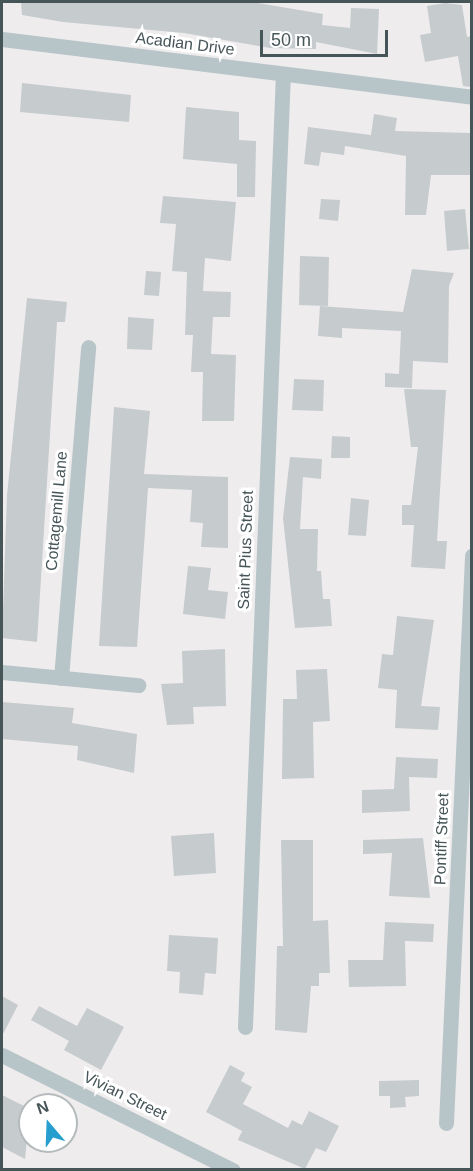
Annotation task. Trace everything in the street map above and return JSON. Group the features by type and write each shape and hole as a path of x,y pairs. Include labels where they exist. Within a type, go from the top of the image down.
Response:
{"street":[{"name":"Acadian Drive","path":"2,39 471,97"},
{"name":"Saint Pius Street","path":"245,1027 283,74"},
{"name":"Cottagemill Lane","path":"62,678 88,347"},
{"name":"Pontiff Street","path":"446,1123 471,556"},
{"path":"2,672 138,685"},
{"name":"Vivian Street","path":"2,1055 233,1170"}],"building":[{"path":"21,2 258,3 323,14 322,25 350,28 351,8 379,9 377,54 316,42 316,49 270,48 184,33 63,22 22,15"},
{"path":"445,3 462,5 467,37 471,36 471,87 463,86 458,56 425,62 420,35 431,33 427,6"},
{"path":"22,83 131,95 129,122 20,112"},
{"path":"186,107 239,112 239,140 256,141 255,197 237,197 237,164 183,159"},
{"path":"374,114 397,118 395,131 471,133 471,175 431,175 426,215 405,215 406,156 345,146 344,155 321,152 319,166 304,164 308,127 371,135"},
{"path":"163,196 236,202 231,261 205,258 203,291 231,292 230,317 213,317 211,354 236,355 234,421 202,421 203,372 191,372 193,335 185,335 187,272 172,271 176,224 160,223"},
{"path":"321,199 340,200 338,221 319,219"},
{"path":"465,209 469,249 447,251 444,211"},
{"path":"300,256 329,257 328,306 299,305"},
{"path":"412,269 454,273 449,286 448,363 413,361 412,388 385,387 385,373 399,374 401,331 342,328 342,338 318,336 320,306 403,312"},
{"path":"146,271 161,272 159,296 144,295"},
{"path":"27,298 67,302 65,322 57,322 37,642 2,638 7,495"},
{"path":"128,317 154,319 152,350 127,349"},
{"path":"294,379 324,380 323,411 292,410"},
{"path":"404,389 446,390 437,541 447,541 445,569 411,567 414,525 402,525 402,505 411,505 418,447 411,447"},
{"path":"114,407 150,411 144,474 228,477 228,548 201,547 203,523 190,522 192,490 148,488 137,647 99,646"},
{"path":"332,436 350,437 350,458 331,458"},
{"path":"290,457 322,459 321,479 303,477 300,529 318,529 317,571 321,571 323,599 330,599 332,626 295,628 283,518"},
{"path":"351,498 369,500 366,536 348,535"},
{"path":"188,566 211,568 208,590 228,592 225,619 183,614"},
{"path":"397,616 434,620 421,706 440,707 438,730 395,728 397,690 378,688 382,654 393,655"},
{"path":"225,649 226,706 193,707 194,724 167,725 161,684 183,683 182,651"},
{"path":"327,669 330,721 313,722 314,778 282,779 283,699 297,699 296,670"},
{"path":"2,702 74,708 72,723 137,734 134,773 77,760 78,746 2,739"},
{"path":"396,757 438,759 437,778 409,777 410,811 362,813 362,790 394,789"},
{"path":"214,833 216,873 174,876 171,836"},
{"path":"423,838 430,898 389,896 392,853 363,854 363,840"},
{"path":"281,840 313,840 313,921 328,920 330,973 319,973 319,986 311,986 307,1033 275,1030 277,946 283,946"},
{"path":"385,922 434,924 433,942 405,941 406,986 349,987 348,960 383,960"},
{"path":"169,935 218,938 216,974 205,973 203,995 179,993 180,972 167,971"},
{"path":"2,996 18,1005 2,1036"},
{"path":"39,1006 77,1026 87,1008 124,1027 101,1070 64,1050 69,1041 31,1020"},
{"path":"230,1065 245,1073 241,1081 252,1087 243,1104 288,1128 292,1120 302,1125 309,1111 339,1126 326,1152 316,1148 305,1169 238,1140 242,1131 206,1112"},
{"path":"419,1080 419,1096 405,1097 406,1107 390,1108 390,1096 379,1096 379,1081"},
{"path":"2,1095 18,1103 18,1153 26,1153 25,1159 2,1147"}]}
